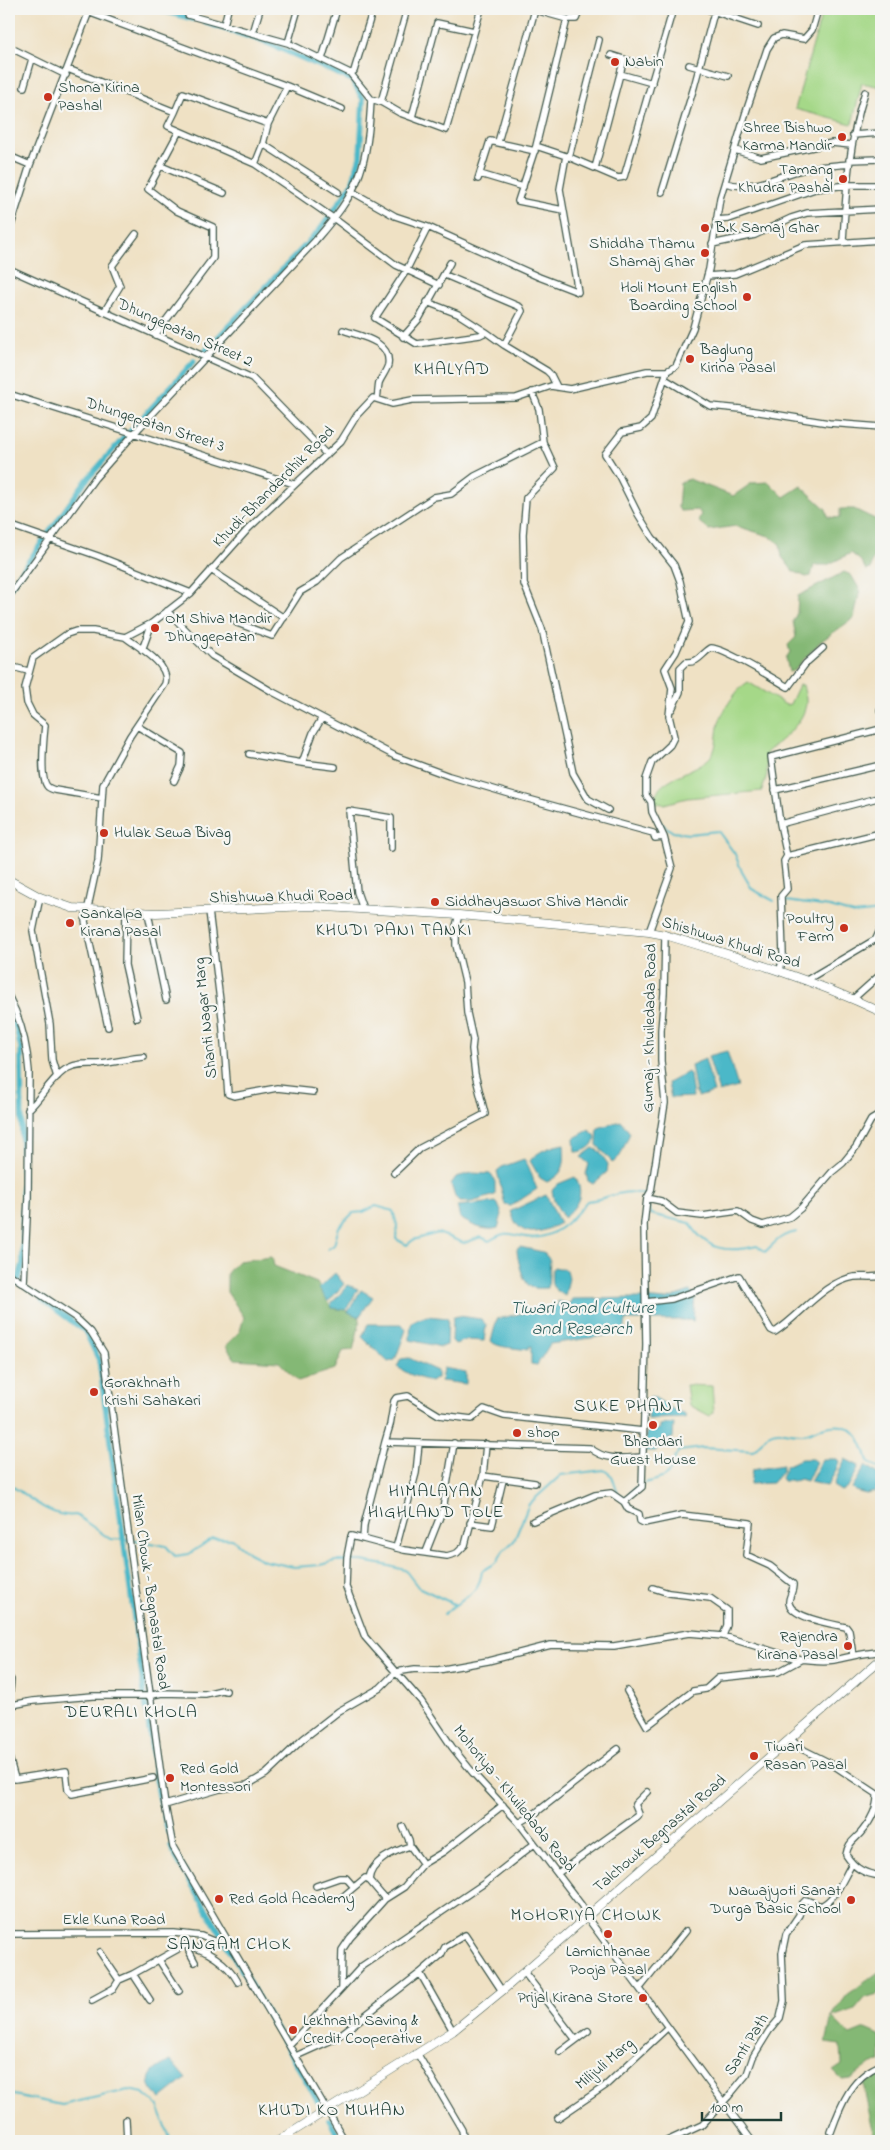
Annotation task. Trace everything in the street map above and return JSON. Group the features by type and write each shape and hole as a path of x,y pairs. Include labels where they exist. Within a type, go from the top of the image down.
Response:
{"main road":[{"name":"Shishuwa Khudi Road","path":"9,880 18,887 72,908 126,912 209,912 309,906 459,915 665,934 780,971 853,999 881,1012"},
{"name":"Talchowk Begnastal Road","path":"278,2141 453,2031 524,1972 881,1660"}],"street":[{"path":"190,9 188,15 288,43 322,59 350,73 371,99 381,102 400,113 446,130 481,9"},
{"path":"224,25 228,9"},
{"path":"253,33 260,9"},
{"path":"288,43 298,9"},
{"path":"322,59 337,9"},
{"path":"350,73 354,71 373,9"},
{"path":"498,142 536,9 576,19 580,9"},
{"path":"523,186 479,176 490,141 567,156 618,178 624,177 673,9"},
{"path":"707,9 715,10 758,26"},
{"path":"343,330 372,340 385,349 388,358 387,368 378,385 377,399 392,404 412,400 516,398 535,390 557,387 570,389 648,371 667,371 676,366 684,352 693,328 707,276 716,220 725,183 768,49 774,38 782,35 804,39 812,30 818,9"},
{"path":"9,232 30,165 58,96 89,10 342,109"},
{"path":"662,192 700,68 715,10"},
{"path":"381,102 405,16"},
{"path":"563,210 518,201 535,149 567,18"},
{"path":"412,117 437,23 474,31"},
{"path":"351,191 396,216 428,227 578,292 560,186 599,40"},
{"path":"9,47 32,59 175,112"},
{"path":"611,55 636,62"},
{"path":"24,87 32,59"},
{"path":"595,168 624,59"},
{"path":"689,65 728,76"},
{"path":"620,74 652,83"},
{"path":"255,164 264,144 268,124 287,86"},
{"path":"843,241 851,145 864,92"},
{"path":"268,124 183,93 168,126 255,164 334,218 406,271 438,285"},
{"path":"9,596 46,538 95,478 315,241 334,218 360,174 366,150 371,99"},
{"path":"155,335 213,258 213,227 177,211 148,189 179,131"},
{"path":"853,135 881,133"},
{"path":"735,150 761,158 832,143 851,145"},
{"path":"264,144 338,192"},
{"path":"9,156 30,165"},
{"path":"725,183 736,186 751,186 804,169 881,159"},
{"path":"161,166 224,193"},
{"path":"716,220 729,219 815,189 848,185 881,185"},
{"path":"712,244 755,235 791,218 807,213 881,210"},
{"path":"428,227 406,271 375,318 417,344 428,344 480,335 486,332"},
{"path":"104,312 120,286 112,266 136,234"},
{"path":"707,276 735,274 805,246 843,241 881,240"},
{"path":"403,337 419,319 450,263"},
{"name":"Dhungepatan Street 2","path":"9,269 252,378 327,455"},
{"path":"444,275 520,307 522,311 504,345"},
{"path":"427,302 458,314 547,371 557,387"},
{"path":"649,932 672,868 664,837 652,812 651,802 646,794 646,779 652,762 670,745 674,737 669,716 672,688 665,668 676,652 689,622 680,581 674,565 647,529 605,454 622,432 641,428 652,419 667,371"},
{"path":"665,379 710,406 828,423 881,427"},
{"path":"535,390 543,442 555,468 526,498 523,534 524,584 542,629 573,773 588,799 608,810"},
{"name":"Dhungepatan Street 3","path":"9,394 294,484"},
{"name":"Khudi-Bhandardhik Road","path":"125,637 152,623 190,593 249,528 341,442 357,415 368,402 373,398 377,399"},
{"path":"237,623 272,636 300,592 317,582 341,558 434,497 451,494 475,476 543,442"},
{"path":"9,525 190,593"},
{"path":"212,570 284,618"},
{"path":"167,611 212,656 271,691 396,756 450,776 652,833 655,838 664,837"},
{"path":"142,650 152,623"},
{"path":"102,798 48,788 44,782 45,725 33,715 27,704 25,688 33,658 67,634 76,631 93,631 125,637 142,650 165,672 167,677 136,726 103,785 98,861 85,921 108,1027"},
{"path":"669,716 680,692 680,668 686,662 693,663 699,660 710,648 716,649 755,668 788,688 806,663 823,648"},
{"path":"9,666 28,671"},
{"path":"302,762 313,733 322,718"},
{"path":"136,726 182,753 181,766 174,781"},
{"path":"780,971 783,954 782,896 787,889 784,861 786,856 771,757 881,729"},
{"path":"249,754 335,767"},
{"path":"775,790 881,765"},
{"path":"780,824 881,797"},
{"path":"363,909 357,892 349,811 391,818 392,848"},
{"path":"786,856 881,833"},
{"path":"40,896 33,930 50,1024 52,1060 57,1077"},
{"path":"126,912 125,965 138,1018"},
{"path":"148,912 166,1000"},
{"name":"Shanti Nagar Marg","path":"209,912 222,1017 228,1094 234,1096 277,1088 313,1092"},
{"path":"394,1172 420,1148 485,1114 475,1074 472,1049 473,1040 466,1013 465,982 456,946 456,926 459,915"},
{"path":"805,981 876,939 881,928"},
{"name":"Gumaj - Khuiledada Road","path":"624,1502 641,1483 646,1302 644,1224 665,1103 660,1030 664,993 665,934"},
{"path":"853,999 881,974"},
{"path":"9,997 23,1031 28,1050 28,1197 24,1283"},
{"path":"28,1110 57,1077 68,1068 81,1064 100,1064 129,1058 144,1058"},
{"path":"647,1198 661,1201 677,1213 702,1216 738,1211 752,1221 763,1225 790,1217 802,1208 832,1172 843,1163 856,1147 871,1120 881,1114"},
{"name":"Milan Chowk - Begnastal Road","path":"9,1274 76,1318 91,1332 104,1353 149,1696 173,1847 345,2141"},
{"path":"646,1302 672,1299 739,1276 771,1330 775,1332 827,1290 854,1277 881,1276"},
{"path":"486,1444 483,1476 465,1545 457,1553 447,1556 396,1548 363,1539 364,1525 396,1398 408,1396 439,1415 472,1419 484,1409 504,1416 642,1431"},
{"path":"385,1442 590,1448 598,1455 610,1459 642,1457"},
{"path":"396,1548 416,1473 419,1442"},
{"path":"426,1552 443,1509 454,1444"},
{"path":"483,1476 535,1483"},
{"path":"470,1523 492,1526 503,1480"},
{"path":"533,1520 595,1495 611,1493 624,1502 628,1509 639,1514 640,1521 644,1523 682,1514 750,1523 746,1555 770,1566 793,1584 788,1600 794,1611 810,1619 846,1627 849,1631 852,1655"},
{"name":"Mohoriya - Khuiledada Road","path":"363,1539 351,1536 346,1565 346,1586 365,1637 421,1701 452,1747 519,1823 582,1906 586,1916 668,2027 725,2100 752,2141"},
{"path":"653,1588 669,1593 710,1598 727,1610 723,1636"},
{"path":"165,1805 220,1789 247,1785 266,1774 303,1739 339,1711 380,1688 396,1672 415,1669 438,1670 488,1662 551,1646 614,1646 689,1633 723,1636 802,1659 834,1660 871,1651 881,1652"},
{"path":"627,1691 647,1726 693,1691 706,1689 718,1678 778,1672 802,1659"},
{"path":"9,1677 11,1680 10,1703 93,1696 149,1696 162,1693 205,1694 222,1690 226,1691"},
{"path":"790,1739 804,1750 877,1794 878,1803 863,1831 847,1846 846,1855 852,1864 866,1874 881,1876"},
{"path":"519,1823 533,1816 618,1750"},
{"path":"9,1757 15,1779 66,1771 68,1790 72,1794 153,1778"},
{"path":"558,1874 638,1816 635,1804 648,1792"},
{"path":"341,1989 342,1950 350,1938 385,1899 404,1887 422,1864 443,1852 503,1805"},
{"path":"403,1827 410,1846 422,1864"},
{"path":"289,2045 362,1966 465,1897 534,1844"},
{"path":"369,1878 374,1866 390,1854 410,1846"},
{"name":"Santi Path","path":"725,2100 747,2074 753,2057 769,2031 780,2018 784,2001 782,1953 786,1934 799,1915 802,1904 806,1900 821,1906 833,1896 852,1864"},
{"path":"316,1886 339,1878 346,1878 354,1887"},
{"path":"340,1899 365,1878 369,1878"},
{"path":"369,1878 385,1899"},
{"path":"640,1988 686,1931"},
{"name":"Ekle Kuna Road","path":"9,1934 174,1933 201,1936 216,1942"},
{"path":"296,2056 336,2038 420,1973 441,1955 444,1947 465,1935 502,1991"},
{"path":"205,1952 216,1942 227,1940"},
{"path":"92,2000 114,1988 119,1980 159,1960 180,1946 189,1946 205,1952 231,1969 238,1982"},
{"path":"189,1946 189,1951 195,1962"},
{"path":"100,1952 119,1980"},
{"path":"159,1960 179,1991"},
{"path":"524,1972 576,2040"},
{"path":"420,1973 453,2031"},
{"path":"133,1974 150,2000"},
{"name":"Milijuli Marg","path":"558,2118 606,2086 668,2027"},
{"path":"560,2052 588,2031"},
{"path":"417,2053 462,2130 463,2136 458,2141"},
{"path":"831,2132 847,2096 856,2082 868,2071 881,2066"},
{"path":"667,2141 702,2125 725,2100"},
{"path":"126,2120 127,2141"}],"green space":[{"path":"823,9 881,9 881,87 862,83 852,124 795,109"},
{"path":"689,479 733,496 752,483 769,482 784,497 801,486 826,509 828,517 840,518 840,509 854,509 881,522 881,550 872,561 871,569 866,570 861,561 851,553 827,565 814,565 811,576 806,577 793,571 782,557 780,544 769,536 736,526 709,530 698,521 701,514 698,510 681,511 678,508 680,483"},
{"path":"844,572 851,575 860,590 854,618 820,642 793,671 789,672 786,658 790,652 788,645 796,637 793,621 797,613 798,596"},
{"path":"748,682 786,705 790,704 799,685 803,685 806,699 804,712 796,725 766,753 767,774 762,791 687,798 664,804 655,803 656,794 660,787 677,776 697,767 711,756 716,744 719,722 724,711 735,694"},
{"path":"272,1257 274,1266 317,1283 332,1308 346,1310 359,1317 360,1322 353,1350 343,1351 335,1369 298,1381 279,1362 235,1359 226,1346 240,1331 244,1317 227,1292 227,1273 238,1261"},
{"path":"686,1385 712,1386 714,1412 710,1416 689,1405"},
{"path":"881,1967 881,1993 864,1998 855,2009 832,2017 850,2035 865,2029 881,2036 881,2062 872,2063 851,2079 842,2080 833,2071 842,2065 841,2045 826,2043 832,2016 847,1995 880,1971"},
{"path":"881,2075 881,2141 875,2141 863,2083"}],"water":[{"path":"727,1051 738,1087 719,1092 708,1056"},
{"path":"705,1059 714,1092 698,1097 691,1065"},
{"path":"688,1072 690,1074 693,1097 671,1098 668,1083"},
{"path":"621,1121 630,1133 620,1156 613,1163 597,1145 598,1128"},
{"path":"589,1130 595,1135 596,1139 587,1149 575,1152 574,1138"},
{"path":"564,1144 563,1167 558,1175 547,1182 540,1178 530,1161 537,1154 545,1150"},
{"path":"593,1148 599,1151 608,1164 607,1172 593,1184 588,1181 586,1174 589,1164 581,1157"},
{"path":"524,1159 537,1189 511,1206 505,1205 497,1171 502,1167"},
{"path":"472,1173 490,1174 495,1179 495,1195 472,1202 460,1202 455,1197 451,1184 456,1177"},
{"path":"575,1177 580,1194 579,1199 577,1204 563,1217 554,1201 552,1190 558,1184"},
{"path":"546,1195 560,1223 538,1232 531,1232 519,1227 511,1211"},
{"path":"497,1202 502,1214 498,1228 483,1228 460,1218 457,1206"},
{"path":"520,1247 543,1252 550,1260 548,1288 531,1287 525,1281 518,1258 517,1249"},
{"path":"554,1267 567,1270 569,1278 565,1296 553,1286 552,1270"},
{"path":"335,1273 344,1284 328,1302 319,1288"},
{"path":"348,1285 358,1289 346,1310 332,1308 330,1305"},
{"path":"361,1290 373,1297 359,1317 348,1312"},
{"name":"Tiwari Pond Culture and Research","path":"690,1291 695,1296 693,1322 690,1320 626,1320 624,1332 550,1344 537,1365 531,1364 531,1346 528,1347 528,1350 502,1346 491,1341 497,1319 558,1305 558,1301 569,1304 572,1299 641,1298 665,1300"},
{"path":"427,1316 448,1318 447,1345 441,1347 410,1340 412,1324 416,1320"},
{"path":"453,1317 481,1319 486,1325 484,1341 467,1340 455,1344 452,1341"},
{"path":"368,1324 402,1324 406,1330 395,1360 388,1362 362,1337"},
{"path":"409,1358 437,1371 437,1378 431,1382 409,1374 397,1367 401,1359"},
{"path":"443,1368 466,1372 466,1384 441,1381"},
{"path":"650,1396 685,1414 686,1418 648,1419"},
{"path":"674,1423 673,1438 658,1442 657,1451 645,1451 647,1431 660,1429 660,1425"},
{"path":"801,1459 812,1459 816,1462 807,1481 800,1479 783,1481 781,1478 786,1466"},
{"path":"822,1459 837,1459 839,1461 836,1471 827,1486 810,1482"},
{"path":"845,1459 859,1466 850,1484 841,1491 833,1486"},
{"path":"783,1465 782,1471 772,1483 750,1484 752,1470"},
{"path":"866,1465 881,1476 875,1492 866,1494 855,1491 852,1488"},
{"path":"171,2061 186,2079 161,2099 151,2087 150,2077 157,2069"}],"waterway":[{"path":"156,9 193,19"},
{"path":"206,23 265,42 352,80 363,99 360,157 352,184 332,213"},
{"path":"202,354 319,231 329,217"},
{"path":"131,430 194,361"},
{"path":"9,589 84,483 128,433"},
{"path":"659,822 673,832 689,834 718,831 735,854 742,872 752,889 774,901"},
{"path":"786,901 830,907 854,914 881,911"},
{"path":"9,1009 16,1027 21,1049 23,1263 18,1283"},
{"path":"328,1249 334,1245 339,1227 353,1213 363,1212 376,1206 393,1211 397,1225 396,1239 407,1245 413,1240 438,1233 464,1243 481,1237 489,1241 500,1235 507,1234 535,1238 544,1236 561,1228 587,1201 629,1192 645,1195"},
{"path":"648,1205 650,1214 690,1223 703,1239 719,1248 737,1249 757,1246 765,1252 783,1236 797,1232"},
{"path":"42,1299 85,1331 99,1360 157,1787 168,1832"},
{"path":"644,1483 661,1478 667,1474 679,1451 703,1448 753,1451 772,1433 803,1434 835,1426 843,1426 855,1433 863,1445 868,1461 881,1469"},
{"path":"444,1614 473,1592 480,1580 482,1571 497,1562 503,1551 514,1541 529,1504 561,1475 604,1470 612,1476 618,1494 625,1498"},
{"name":"DEURALI KHOLA","path":"9,1484 40,1506 58,1514 76,1515 110,1539 135,1540 166,1546 175,1556 189,1554 213,1538 232,1539 249,1553 265,1561 294,1567 320,1565 335,1561 362,1561 385,1565 405,1570 418,1587 454,1604"},
{"path":"630,1493 640,1485"},
{"path":"171,1846 318,2101"},
{"path":"9,2094 62,2105 128,2090 144,2093 158,2106 171,2141"},
{"path":"329,2120 341,2141"}],"place":[{"name":"Nabin","path":"615,62"},
{"name":"Shona Kirina Pashal","path":"48,97"},
{"name":"Shree Bishwo Karma Mandir","path":"842,137"},
{"name":"Tamang Khudra Pashal","path":"843,179"},
{"name":"B.K Samaj Ghar","path":"705,228"},
{"name":"Shiddha Thamu Shamaj Ghar","path":"705,253"},
{"name":"Holi Mount English Boarding School","path":"747,297"},
{"name":"Baglung Kirina Pasal","path":"690,359"},
{"name":"OM Shiva Mandir Dhungepatan","path":"155,628"},
{"name":"Hulak Sewa Bivag","path":"104,833"},
{"name":"Siddhayaswor Shiva Mandir","path":"435,902"},
{"name":"Sankalpa Kirana Pasal","path":"70,923"},
{"name":"Poultry Farm","path":"844,928"},
{"name":"Gorakhnath Krishi Sahakari","path":"94,1392"},
{"name":"Bhandari Guest House","path":"653,1425"},
{"name":"shop","path":"517,1433"},
{"name":"Rajendra Kirana Pasal","path":"848,1646"},
{"name":"Tiwari Rasan Pasal","path":"754,1756"},
{"name":"Red Gold Montessori","path":"170,1778"},
{"name":"Red Gold Academy","path":"219,1899"},
{"name":"Nawajyoti Sanat Durga Basic School","path":"851,1900"},
{"name":"Lamichhanae Pooja Pasal","path":"608,1934"},
{"name":"Prijal Kirana Store","path":"643,1998"},
{"name":"Lekhnath Saving & Credit Cooperative","path":"293,2030"}],"district":[{"name":"KHALYAD","path":"452,370"},
{"name":"KHUDI PANI TANKI","path":"394,931"},
{"name":"SUKE PHANT","path":"629,1407"},
{"name":"HIMALAYAN HIGHLAND TOLE","path":"436,1502"},
{"name":"DEURALI KHOLA","path":"131,1713"},
{"name":"MOHORIYA CHOWK","path":"586,1916"},
{"name":"SANGAM CHOK","path":"229,1945"},
{"name":"KHUDI KO MUHAN","path":"332,2111"}]}
